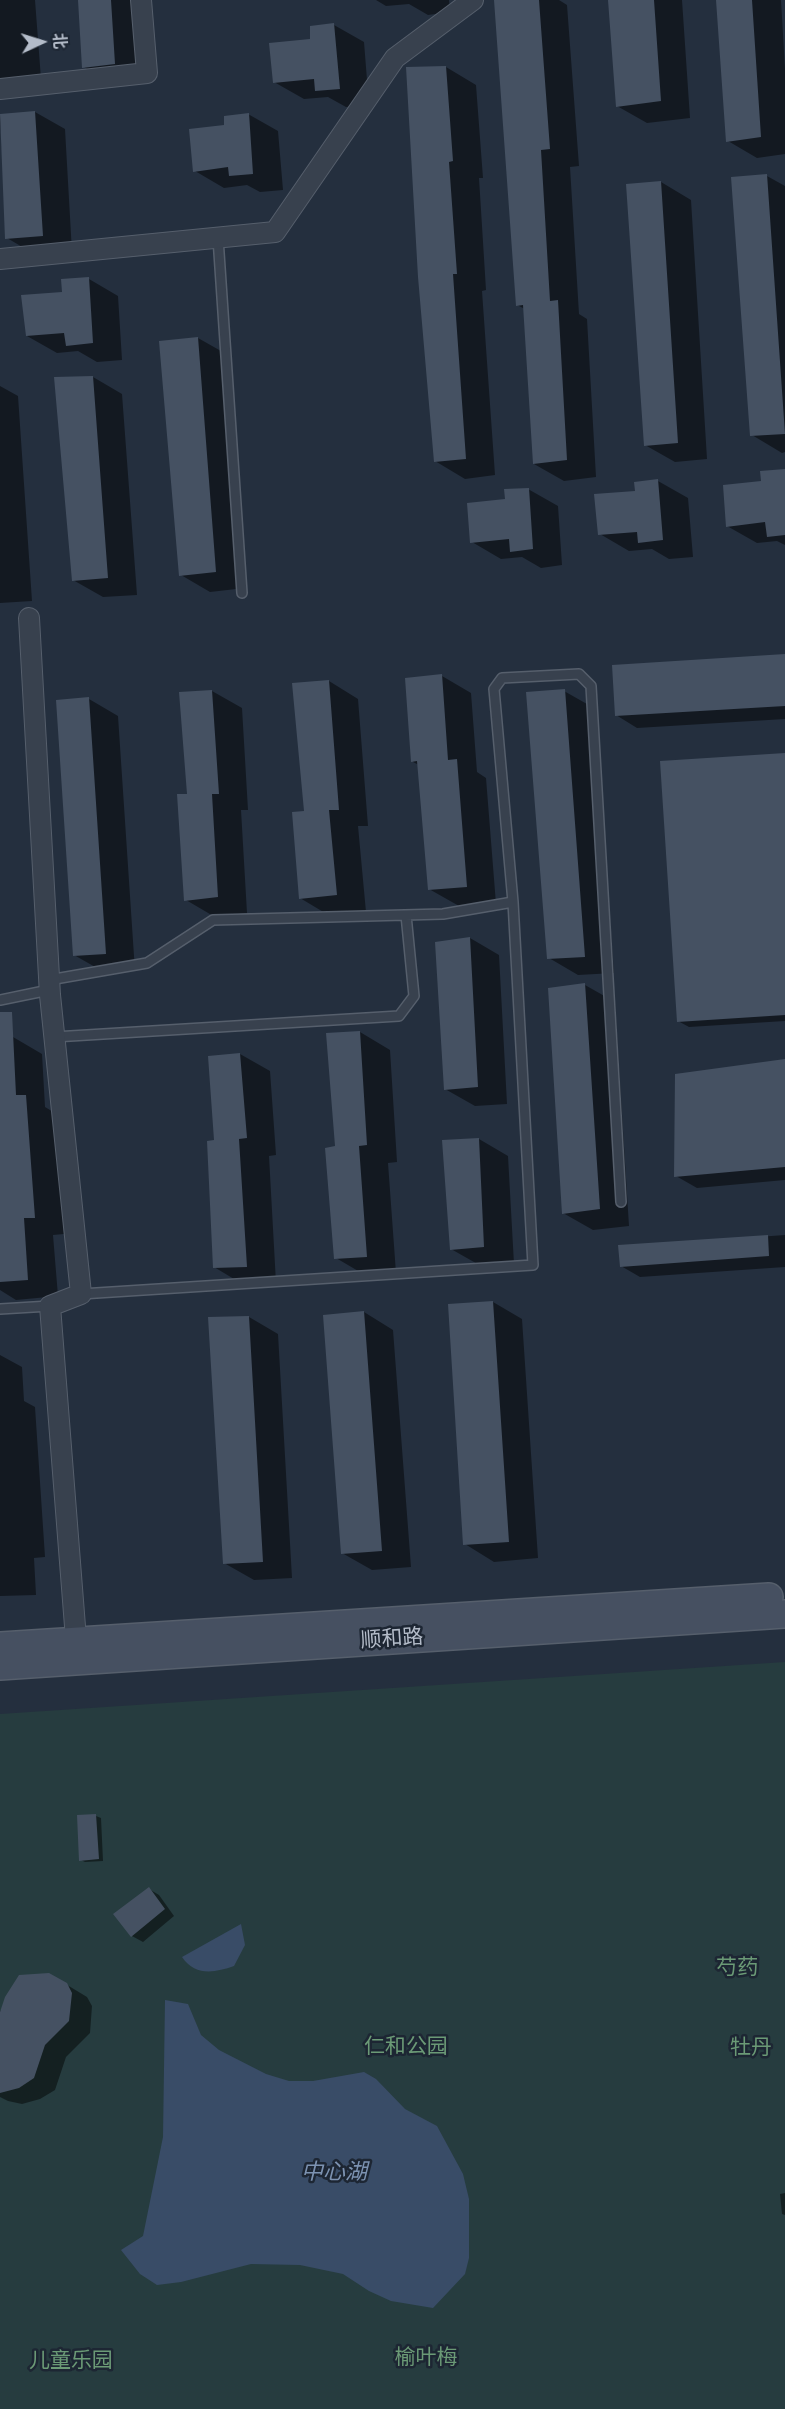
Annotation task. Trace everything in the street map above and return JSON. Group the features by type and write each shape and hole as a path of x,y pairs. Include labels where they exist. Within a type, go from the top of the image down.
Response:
{"main road":[{"name":"顺和路","path":"0,1666 77,1651 785,1596"},
{"name":"顺和路","path":"0,1646 77,1651 785,1614"}],"street":[{"path":"0,89 147,73 141,0"},
{"path":"0,259 275,232 395,58 473,0"},
{"path":"29,618 49,985 81,1294 50,1306 77,1651"}],"lane":[{"path":"218,238 242,593"},
{"path":"81,1294 533,1265 513,902 494,689 502,678 579,674 591,686 621,1202"},
{"path":"0,1000 49,985 147,963 213,920 443,914 513,902"},
{"path":"54,1037 399,1016 414,996 406,915"},
{"path":"0,1309 50,1306"}],"green space":[{"name":"仁和公园","path":"785,1662 785,2409 0,2409 0,1714"}],"water":[{"path":"241,1924 245,1945 234,1966 212,1971 199,1970 182,1957"},
{"name":"中心湖","path":"165,2000 188,2004 201,2035 219,2050 266,2074 289,2081 313,2081 364,2072 376,2079 405,2109 437,2126 463,2174 469,2199 469,2258 465,2274 433,2308 391,2301 369,2291 343,2274 300,2265 251,2264 181,2282 157,2285 140,2274 121,2250 143,2236 163,2137"}],"building":[{"path":"78,0 111,0 115,64 82,68"},
{"path":"494,0 539,0 550,149 541,150 550,301 558,300 567,460 533,464 523,305 516,306"},
{"path":"608,0 654,0 661,101 616,107"},
{"path":"716,0 752,0 761,137 726,142"},
{"path":"334,23 340,89 315,91 314,79 273,83 269,43 310,39 310,26"},
{"path":"446,66 453,161 449,162 457,274 453,274 466,459 434,462 418,277 406,67"},
{"path":"35,111 43,236 5,239 0,114"},
{"path":"249,113 253,174 229,176 228,167 193,172 189,129 224,125 224,116"},
{"path":"767,174 785,434 750,436 731,177"},
{"path":"661,181 678,443 644,446 626,184"},
{"path":"89,277 93,343 66,346 64,333 26,336 21,295 62,292 61,279"},
{"path":"198,337 216,572 179,576 159,341"},
{"path":"93,376 108,578 72,581 54,377"},
{"path":"785,469 785,535 767,537 765,522 726,527 723,485 761,481 760,471"},
{"path":"658,479 663,540 638,543 637,532 598,535 594,494 635,491 634,482"},
{"path":"529,488 533,549 510,552 509,539 470,543 467,503 505,499 504,489"},
{"path":"785,654 785,706 615,716 612,665"},
{"path":"442,674 448,760 457,759 467,887 428,890 417,761 411,762 405,678"},
{"path":"329,680 339,810 329,810 337,895 299,899 292,812 304,811 292,683"},
{"path":"565,689 585,957 547,959 526,692"},
{"path":"212,690 219,794 212,794 218,897 184,901 177,794 187,794 179,692"},
{"path":"89,697 106,954 73,956 56,700"},
{"path":"785,753 785,1015 677,1022 660,761"},
{"path":"470,937 478,1087 444,1090 435,942"},
{"path":"585,983 600,1209 562,1214 548,988"},
{"path":"0,1012 12,1012 16,1095 26,1095 35,1218 24,1218 28,1280 0,1282"},
{"path":"360,1031 367,1145 359,1146 367,1257 334,1259 325,1148 335,1146 326,1033"},
{"path":"240,1053 247,1138 239,1139 247,1267 213,1268 207,1141 214,1140 208,1056"},
{"path":"785,1059 785,1167 674,1177 675,1074"},
{"path":"479,1138 484,1247 450,1250 442,1140"},
{"path":"768,1235 769,1256 620,1267 618,1245"},
{"path":"493,1301 509,1542 463,1545 448,1304"},
{"path":"364,1311 382,1551 341,1554 323,1315"},
{"path":"249,1316 263,1562 223,1564 208,1317"},
{"path":"96,1814 99,1859 79,1861 77,1815"},
{"path":"149,1887 165,1909 131,1937 113,1914"},
{"path":"49,1973 67,1983 72,1993 69,2021 45,2045 34,2078 19,2088 0,2093 0,2012 5,1997 19,1975"}],"park label":[{"name":"芍药","path":"737,1969"},
{"name":"牡丹","path":"751,2049"},
{"name":"榆叶梅","path":"426,2359"},
{"name":"儿童乐园","path":"71,2362"}]}
